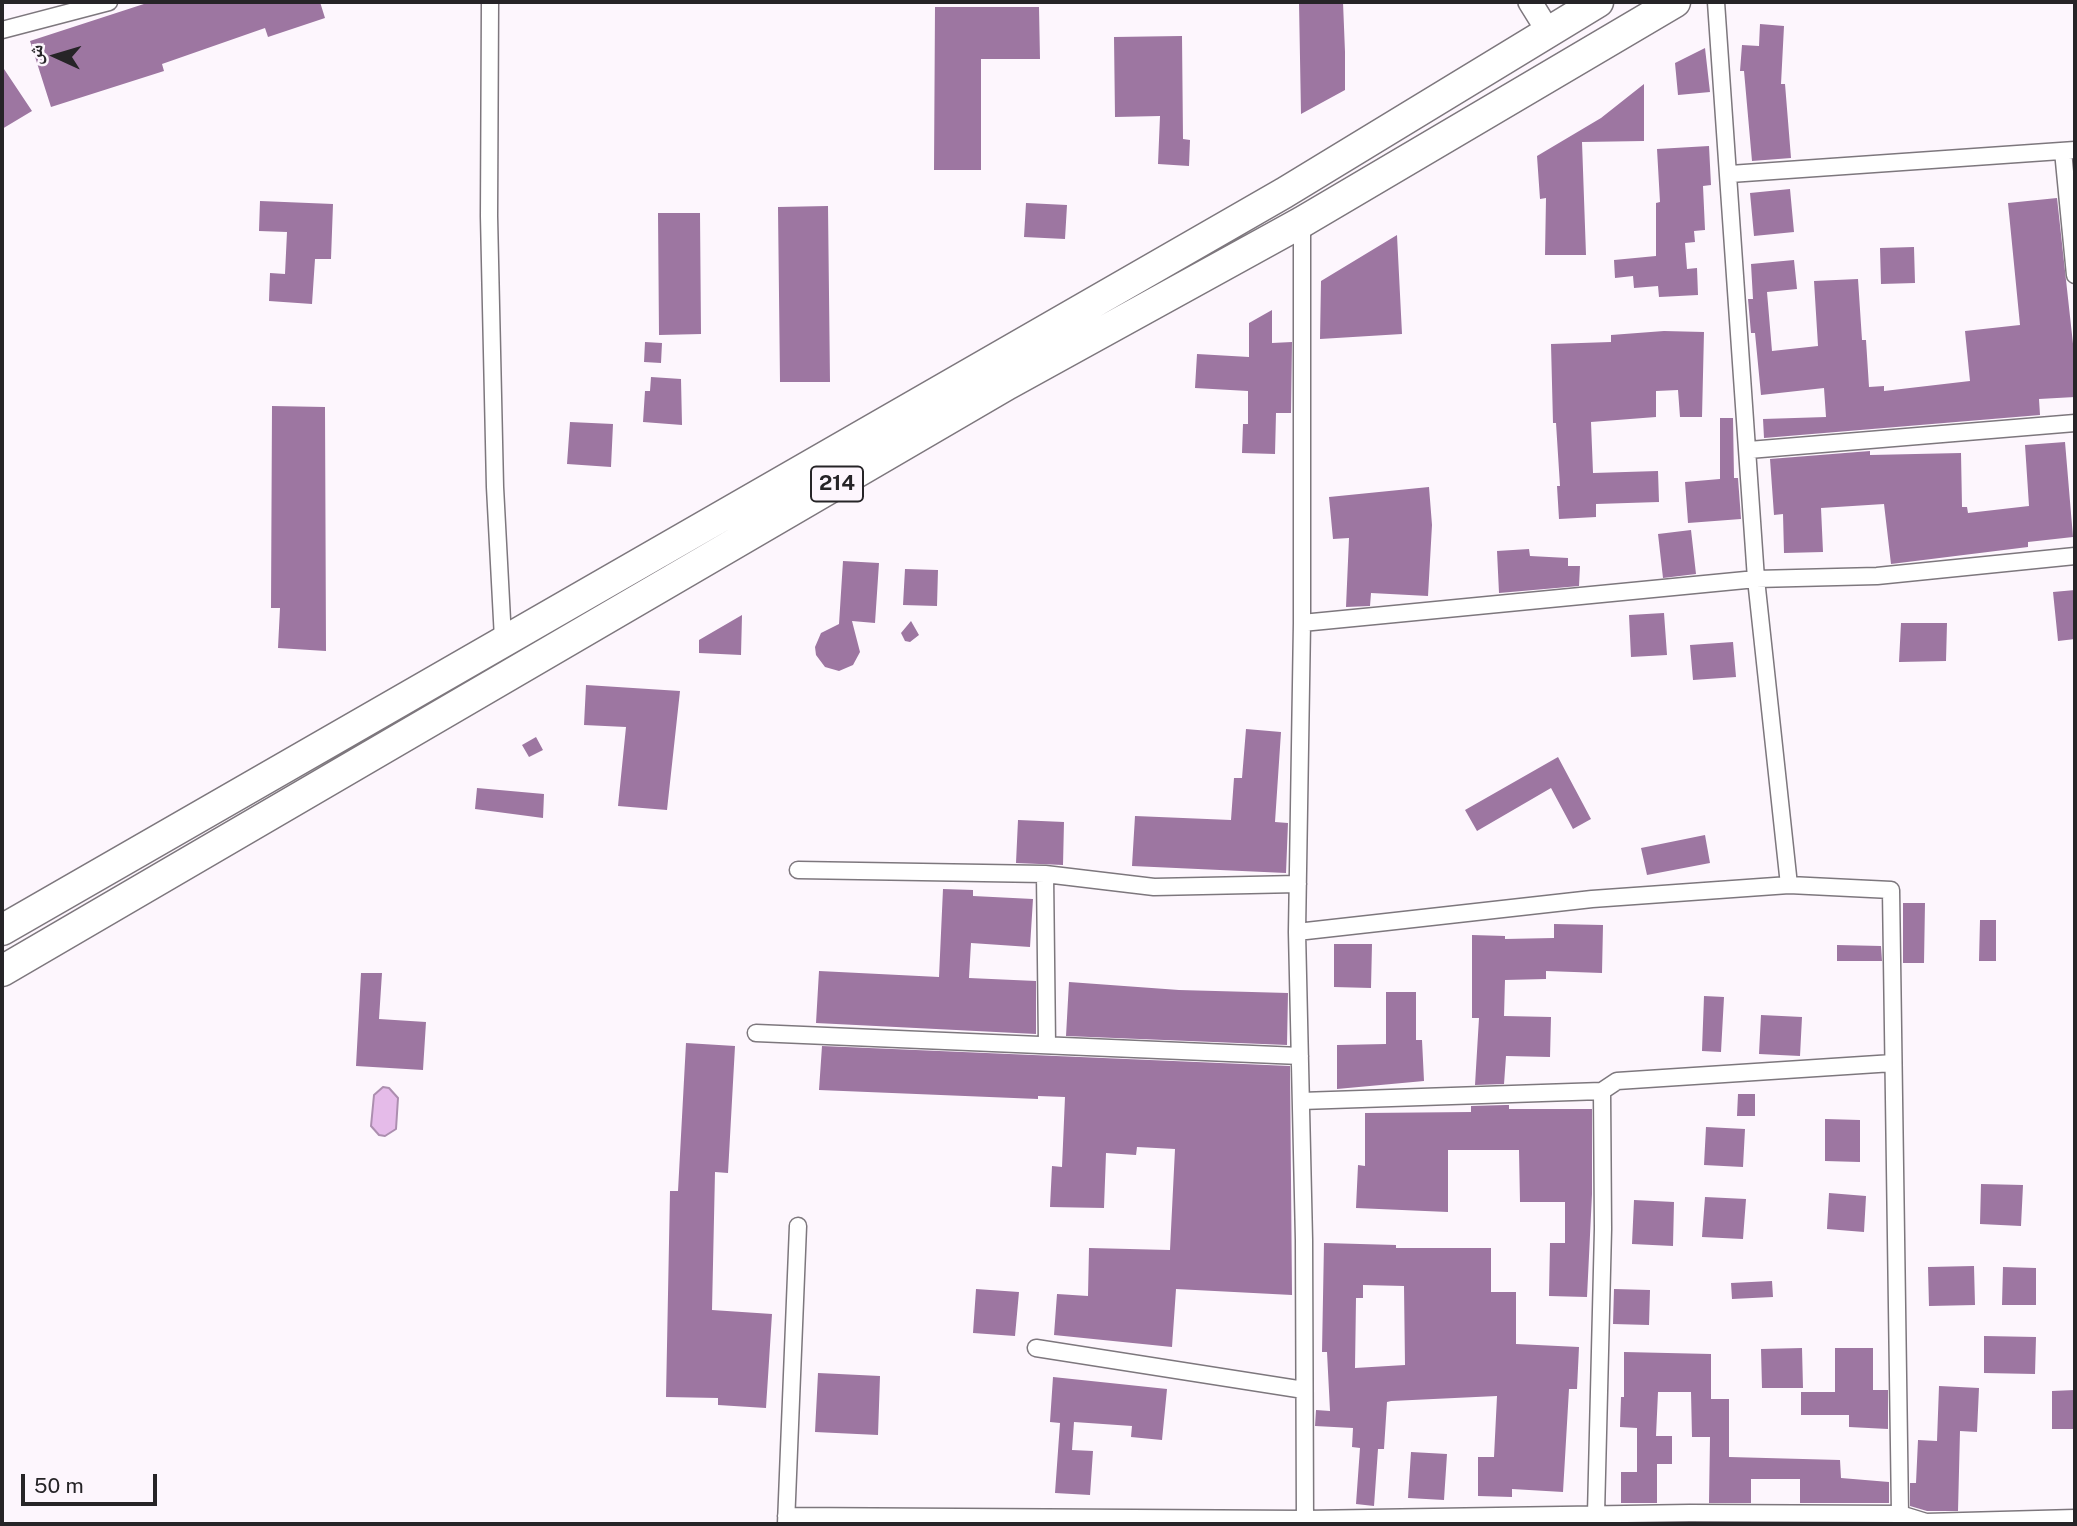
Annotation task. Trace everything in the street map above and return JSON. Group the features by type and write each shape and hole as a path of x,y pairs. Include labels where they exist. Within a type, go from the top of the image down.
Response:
{"highway":[{"name":"214","path":"2,971 1008,384 1302,222 1675,2"},
{"name":"214","path":"2,930 503,639 1284,193 1587,8"},
{"path":"1587,8 1596,48"},
{"path":"1517,50 1536,83"}],"street":[{"path":"2,30 109,2"},
{"path":"490,2 489,216 495,487 503,639"},
{"path":"1530,2 1548,30"},
{"path":"1716,2 1756,579 1789,885"},
{"path":"1730,174 2069,150 2075,275"},
{"path":"1302,222 1303,623 1297,932 1304,1522"},
{"path":"1749,450 2075,423"},
{"path":"1303,623 1756,579 1877,576 2075,556"},
{"path":"798,870 1045,874 1154,887 1298,884"},
{"path":"1045,874 1048,1045"},
{"path":"1297,932 1592,899 1789,885 1891,890 1900,1514"},
{"path":"756,1033 1300,1056"},
{"path":"1301,1101 1602,1091 1617,1081 1893,1063"},
{"path":"1596,1514 1603,1229 1602,1091"},
{"path":"798,1226 786,1520 1304,1522 1470,1520 1596,1514 1647,1519 1900,1514 1926,1522 2075,1518"},
{"path":"1036,1349 1304,1390"}],"shaded area":[{"path":"383,1087 389,1088 398,1098 396,1129 385,1136 379,1135 371,1126 374,1095"}],"building":[{"path":"150,2 320,2 325,18 268,37 265,28 162,64 164,71 51,107 30,41"},
{"path":"1299,2 1343,2 1345,52 1345,90 1301,114"},
{"path":"935,7 1039,7 1040,59 981,59 981,170 934,170"},
{"path":"1760,24 1784,26 1781,84 1785,84 1791,158 1752,161 1744,71 1740,71 1742,45 1759,46"},
{"path":"1182,36 1183,139 1190,140 1189,166 1158,164 1160,116 1115,117 1114,37"},
{"path":"1705,48 1710,92 1678,95 1675,63"},
{"path":"2,66 32,111 2,129"},
{"path":"1644,84 1644,141 1582,142 1586,255 1545,255 1546,198 1540,199 1537,156 1601,118"},
{"path":"1709,146 1711,185 1703,186 1705,230 1694,231 1695,242 1685,243 1687,269 1697,268 1698,295 1659,297 1658,286 1634,288 1633,276 1615,278 1614,260 1656,256 1656,203 1660,202 1657,149"},
{"path":"1790,189 1794,232 1754,236 1750,193"},
{"path":"2057,198 2075,362 2075,397 2039,399 2040,415 1764,438 1763,419 1826,417 1824,388 1761,395 1755,333 1751,333 1748,299 1753,299 1751,264 1794,260 1797,289 1767,292 1772,351 1818,346 1814,281 1858,279 1862,340 1866,340 1869,387 1884,386 1884,391 1970,381 1965,331 2020,325 2008,203"},
{"path":"260,201 333,204 331,259 315,259 312,304 269,301 270,273 285,274 287,232 259,231"},
{"path":"1026,203 1067,205 1065,239 1024,237"},
{"path":"828,206 830,382 780,382 778,207"},
{"path":"658,213 700,213 701,334 659,335"},
{"path":"1397,235 1402,334 1320,339 1321,281"},
{"path":"1914,247 1915,283 1881,284 1880,248"},
{"path":"1272,310 1272,343 1292,342 1291,413 1276,413 1275,454 1242,453 1243,424 1248,424 1248,391 1195,388 1197,354 1249,357 1249,323"},
{"path":"1664,331 1704,332 1702,417 1680,417 1678,390 1656,391 1656,417 1591,422 1593,473 1658,471 1659,502 1596,504 1596,517 1559,519 1557,486 1560,486 1556,423 1553,423 1551,344 1611,342 1611,335"},
{"path":"645,342 662,343 661,363 644,362"},
{"path":"651,377 681,379 682,425 643,422 645,391 650,391"},
{"path":"272,406 325,407 326,651 278,648 280,608 271,608"},
{"path":"1720,418 1733,418 1734,478 1738,478 1741,519 1688,523 1685,482 1720,479"},
{"path":"570,422 613,424 611,467 567,464"},
{"path":"2065,442 2073,537 2028,542 2028,547 1891,564 1884,504 1821,508 1823,552 1784,553 1783,514 1774,515 1770,459 1870,451 1870,455 1961,453 1962,507 1967,507 1968,513 2029,506 2025,445"},
{"path":"1429,487 1432,525 1428,596 1371,593 1370,606 1346,607 1349,538 1333,539 1329,497"},
{"path":"1691,530 1696,574 1663,578 1658,534"},
{"path":"1529,549 1530,556 1568,558 1568,566 1580,566 1579,586 1499,593 1497,551"},
{"path":"843,561 879,563 875,623 852,621 860,652 853,665 839,671 825,667 816,655 815,647 821,633 839,624"},
{"path":"905,569 938,570 937,606 903,605"},
{"path":"2075,590 2075,639 2058,641 2053,592"},
{"path":"1664,613 1667,655 1631,657 1629,615"},
{"path":"742,615 741,655 699,653 699,640"},
{"path":"911,621 919,635 910,642 905,641 901,633"},
{"path":"1901,623 1947,623 1946,661 1899,662"},
{"path":"1733,642 1736,677 1693,680 1690,645"},
{"path":"586,685 680,691 667,810 618,806 626,727 584,725"},
{"path":"1246,729 1281,732 1275,822 1288,823 1286,873 1132,866 1135,816 1231,820 1234,778 1242,778"},
{"path":"536,737 543,750 529,757 522,745"},
{"path":"1558,757 1591,819 1573,829 1551,788 1477,831 1465,810"},
{"path":"477,788 544,794 543,818 475,809"},
{"path":"1018,820 1064,822 1063,865 1016,863"},
{"path":"1705,835 1710,863 1647,875 1641,848"},
{"path":"943,889 973,890 973,896 1033,899 1030,947 971,943 969,978 1036,981 1036,1034 816,1023 819,971 939,977"},
{"path":"1903,903 1925,903 1924,963 1903,963"},
{"path":"1980,920 1996,920 1996,961 1979,961"},
{"path":"1554,924 1603,925 1602,973 1546,971 1546,979 1505,980 1504,1016 1551,1017 1550,1057 1506,1056 1504,1084 1475,1085 1479,1018 1472,1018 1472,935 1505,936 1505,939 1554,938"},
{"path":"1334,944 1372,944 1371,988 1334,987"},
{"path":"1837,945 1881,946 1882,961 1837,961"},
{"path":"361,973 382,973 379,1019 426,1022 423,1070 356,1066"},
{"path":"1069,982 1179,990 1288,993 1287,1045 1066,1036"},
{"path":"1386,992 1416,992 1416,1040 1422,1040 1424,1081 1337,1089 1337,1045 1386,1044"},
{"path":"1704,996 1724,997 1721,1052 1702,1051"},
{"path":"1761,1015 1802,1017 1800,1056 1759,1054"},
{"path":"686,1043 735,1046 728,1173 715,1172 712,1310 772,1314 766,1408 718,1405 718,1398 666,1397 670,1191 678,1191"},
{"path":"822,1046 1290,1066 1292,1295 1176,1289 1172,1347 1054,1335 1057,1294 1088,1296 1089,1248 1170,1250 1175,1149 1137,1147 1136,1155 1106,1153 1104,1208 1050,1207 1052,1166 1062,1167 1065,1097 1038,1096 1038,1099 819,1090"},
{"path":"1738,1094 1755,1094 1755,1116 1737,1116"},
{"path":"1509,1105 1509,1109 1592,1109 1592,1194 1587,1297 1549,1296 1550,1243 1565,1243 1565,1202 1520,1202 1519,1150 1448,1150 1448,1212 1356,1208 1358,1165 1365,1166 1365,1113 1471,1112 1471,1106"},
{"path":"1825,1119 1860,1120 1860,1162 1825,1161"},
{"path":"1706,1127 1745,1129 1743,1167 1704,1165"},
{"path":"1981,1184 2023,1185 2021,1226 1980,1224"},
{"path":"1829,1193 1866,1196 1864,1232 1827,1229"},
{"path":"1705,1197 1746,1199 1743,1239 1702,1237"},
{"path":"1634,1200 1674,1202 1673,1246 1632,1244"},
{"path":"1324,1243 1396,1245 1396,1248 1491,1248 1491,1292 1516,1292 1516,1344 1579,1347 1577,1389 1569,1389 1563,1492 1512,1489 1512,1497 1478,1496 1478,1457 1494,1457 1497,1396 1391,1401 1387,1402 1384,1449 1378,1449 1374,1506 1356,1504 1360,1448 1352,1447 1353,1428 1315,1426 1316,1410 1330,1411 1327,1352 1322,1352","holes":["1363,1285 1404,1286 1405,1365 1355,1368 1356,1298 1363,1298"]},
{"path":"1974,1266 1975,1305 1929,1306 1928,1267"},
{"path":"2003,1267 2036,1268 2036,1305 2002,1305"},
{"path":"1772,1281 1773,1297 1732,1299 1731,1283"},
{"path":"976,1289 1019,1292 1015,1336 973,1333"},
{"path":"1614,1289 1650,1290 1649,1325 1613,1324"},
{"path":"1984,1336 2036,1337 2035,1374 1984,1373"},
{"path":"1802,1348 1803,1388 1762,1388 1761,1349"},
{"path":"1835,1348 1873,1348 1873,1390 1888,1390 1888,1429 1849,1427 1849,1415 1801,1415 1801,1392 1835,1392"},
{"path":"1624,1352 1711,1354 1711,1399 1729,1399 1729,1457 1840,1460 1841,1478 1889,1482 1889,1503 1800,1503 1800,1479 1751,1479 1751,1503 1709,1503 1710,1437 1692,1437 1691,1392 1658,1392 1656,1436 1672,1436 1672,1464 1657,1464 1657,1503 1621,1503 1621,1472 1637,1472 1637,1428 1620,1427 1621,1397 1624,1397"},
{"path":"818,1373 880,1376 878,1435 815,1432"},
{"path":"1053,1377 1167,1389 1162,1440 1131,1437 1132,1426 1074,1422 1072,1450 1093,1451 1090,1495 1055,1493 1060,1423 1050,1422"},
{"path":"1939,1386 1979,1388 1977,1432 1960,1431 1958,1511 1927,1511 1910,1506 1910,1483 1916,1483 1918,1440 1937,1441"},
{"path":"2075,1390 2075,1429 2052,1429 2052,1391"},
{"path":"1411,1452 1447,1454 1444,1500 1408,1498"}]}
